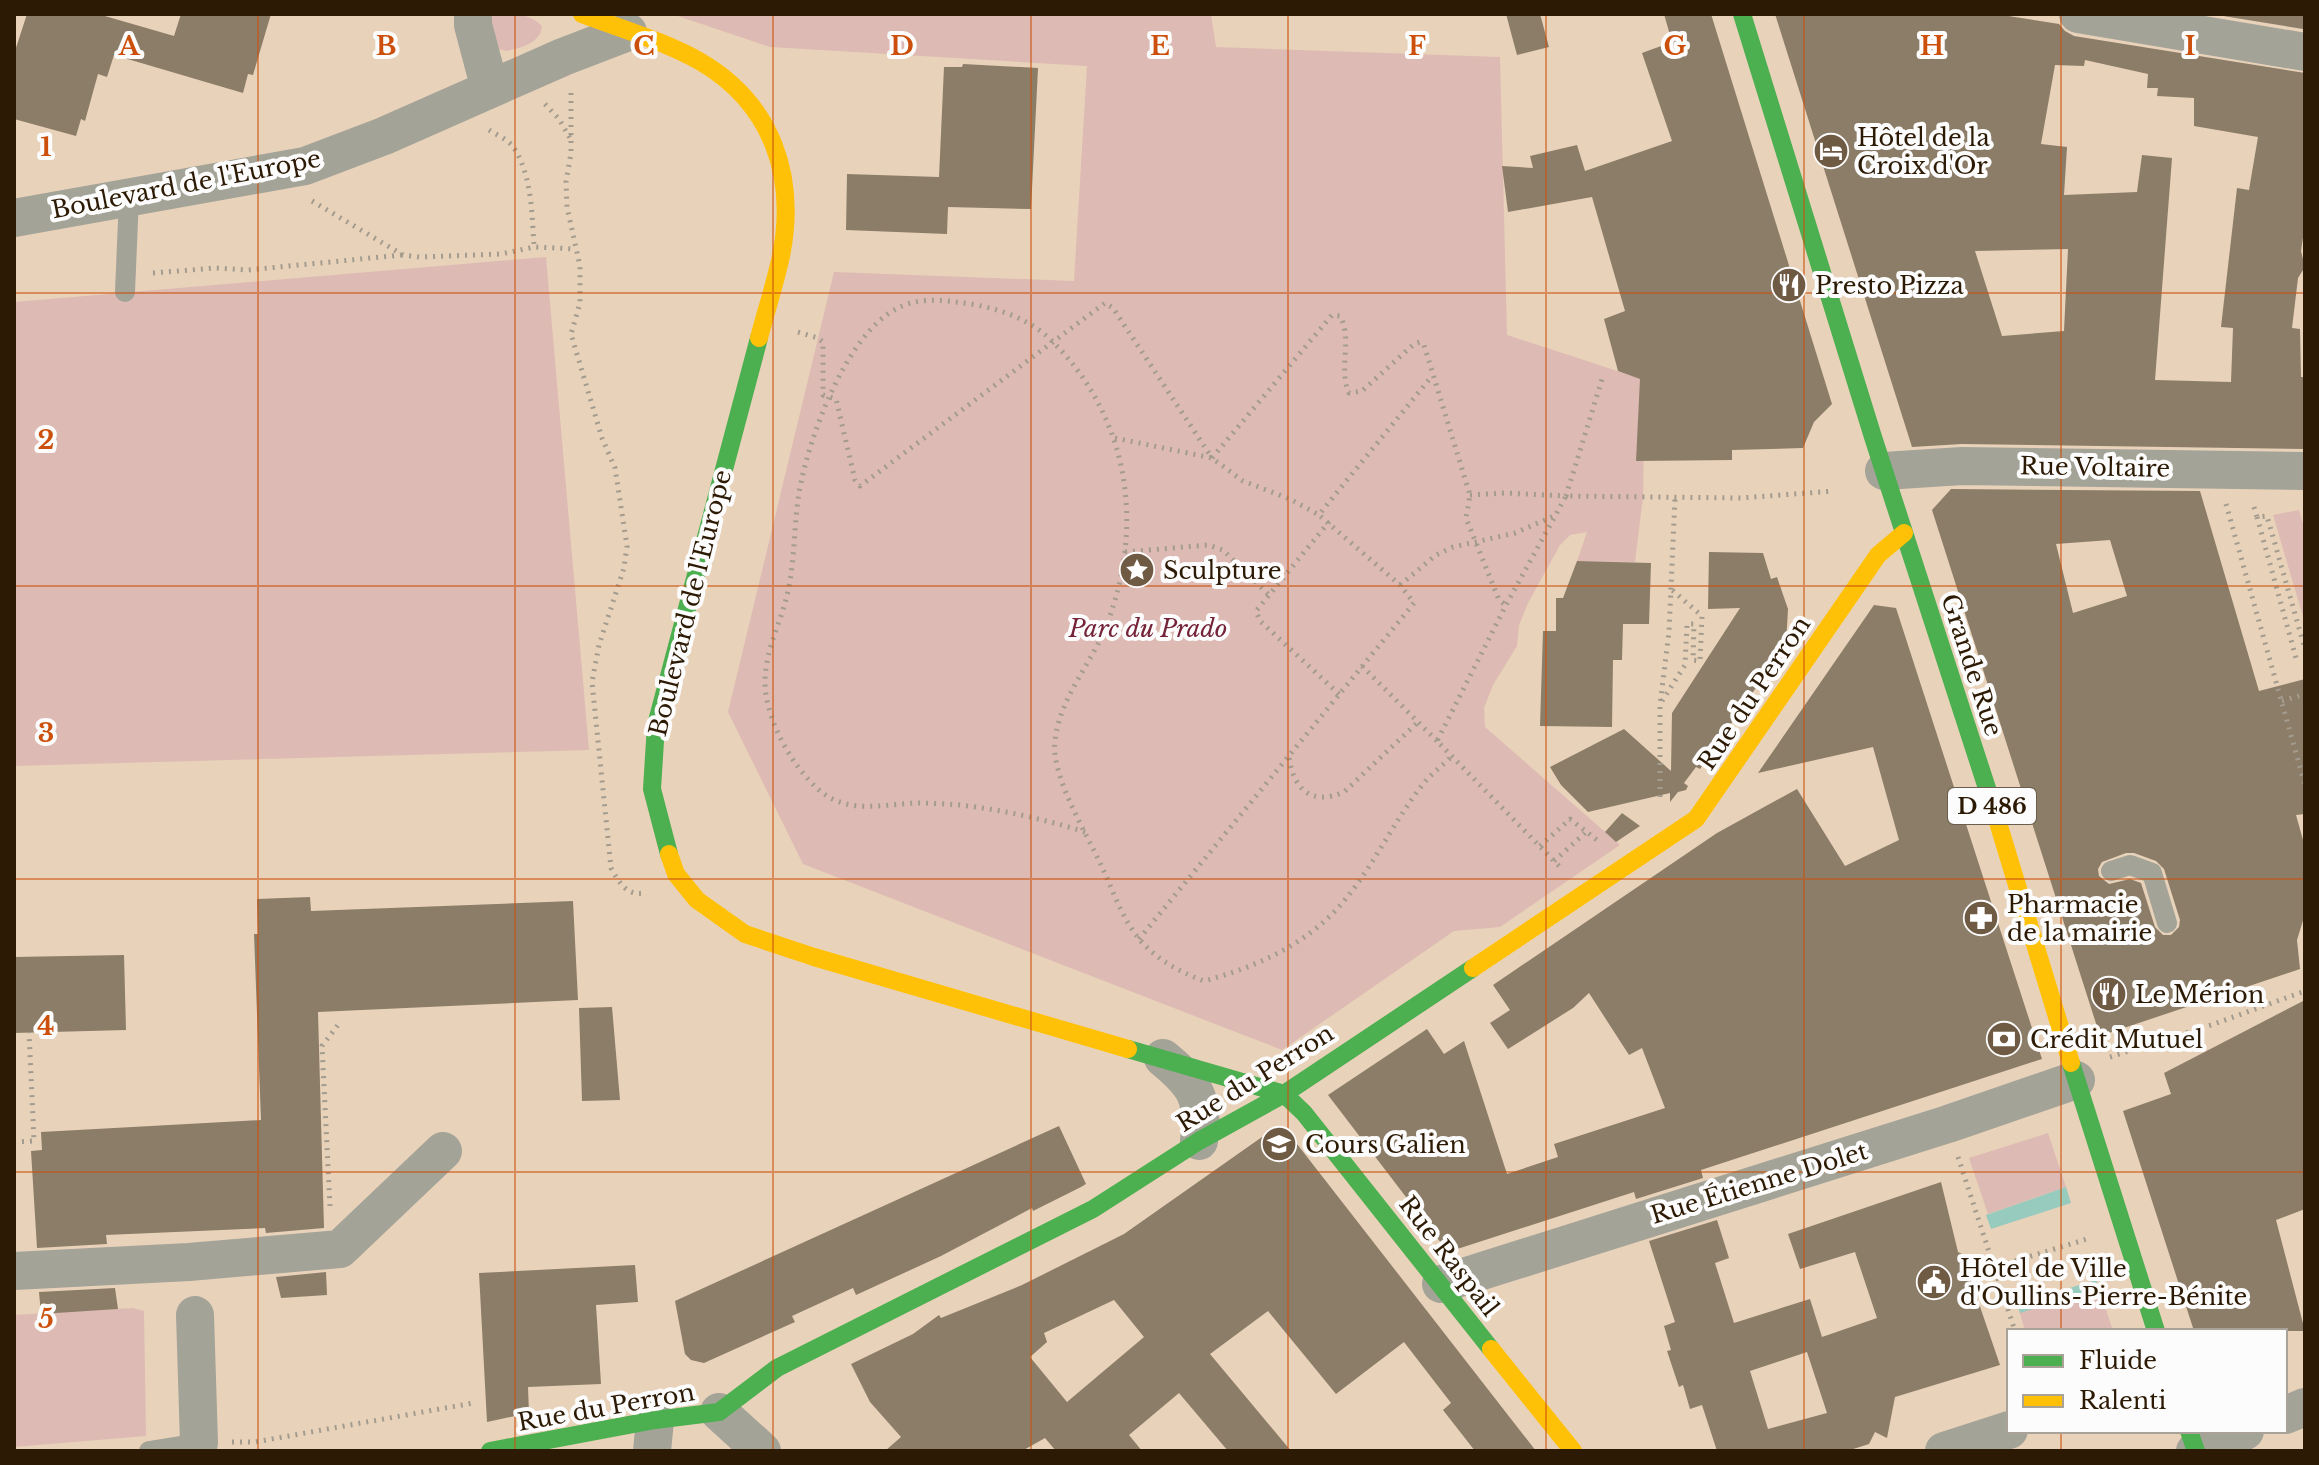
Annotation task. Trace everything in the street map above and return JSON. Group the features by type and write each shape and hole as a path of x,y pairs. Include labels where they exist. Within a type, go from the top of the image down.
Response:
{"street":[{"path":"473,14 485,107"},
{"name":"Boulevard de l'Europe","path":"582,14 692,59 726,79 755,110 776,146 786,185 787,208 781,254 656,725 652,789 661,831 676,874 697,900 745,934 814,957 1284,1094"},
{"name":"Grande Rue","path":"1742,14 1904,533 2089,1070 2122,1228 2155,1329"},
{"path":"2078,14 2305,52"},
{"name":"Boulevard de l'Europe","path":"14,218 299,167 384,136 485,107 560,58 628,32"},
{"name":"Rue Voltaire","path":"1884,471 1978,466 2305,471"},
{"name":"Rue du Perron","path":"490,1451 654,1436 719,1412 777,1368 1093,1209 1199,1141 1284,1094 1696,819 1878,555 1904,533"},
{"name":"Boulevard de l'Europe","path":"1163,1058 1185,1077 1197,1094 1202,1115 1199,1141"},
{"name":"Rue Étienne Dolet","path":"1441,1284 1948,1124 2089,1070"},
{"name":"Rue Raspail","path":"1284,1094 1304,1113 1573,1451"},
{"path":"14,1271 191,1290 340,1249 443,1151"},
{"path":"191,1290 199,1443"},
{"path":"719,1412 762,1451"},
{"path":"1944,1451 2007,1431"},
{"path":"2196,1451 2240,1433"}],"lane":[{"path":"126,283 129,197"},
{"path":"2111,871 2130,865 2152,873 2167,923"},
{"path":"149,1451 199,1443"}],"path":[{"path":"560,58 570,83 573,107 566,182 567,207 580,266 580,303 571,334 602,438 615,468 627,546 624,568 599,645 592,682 611,868 621,885 632,893 652,892"},
{"path":"485,107 513,146 525,175 534,247"},
{"path":"299,167 311,200 403,255"},
{"path":"126,283 215,268 248,270 403,255 501,254 534,247 576,249"},
{"path":"1085,832 1050,821 957,805 918,803 871,807 834,799 819,790 785,745 768,701 767,660 791,581 800,488 815,430 866,333 895,309 918,301 941,300 996,310 1040,330 1078,371 1115,438 1125,479 1128,513 1125,552 1108,621 1073,688 1056,733 1055,754 1085,832 1126,919 1139,939 1159,959 1204,981 1242,971 1304,938 1329,917 1350,892 1425,781 1451,757"},
{"path":"763,323 823,342 823,395 836,399 855,480 857,484 864,485 1105,303 1110,306 1212,458 1243,481 1290,499 1319,515 1400,585 1414,603 1139,939"},
{"path":"1212,458 1332,315 1340,316 1344,327 1345,384 1349,393 1362,391 1420,342 1424,345 1470,495 1466,518 1499,600 1506,605"},
{"path":"1319,515 1433,375"},
{"path":"1437,741 1566,496 1603,376"},
{"path":"1115,438 1212,458"},
{"path":"1470,495 1741,498 1834,491"},
{"path":"1669,837 1660,802 1660,705 1667,657 1675,498"},
{"path":"2225,501 2305,785"},
{"path":"2228,512 2255,506 2296,658"},
{"path":"1400,585 1436,555 1475,540 1515,533 1555,516"},
{"path":"2257,517 2267,516 2305,649"},
{"path":"1328,523 1256,611 1260,621 1339,694"},
{"path":"1125,552 1208,545 1223,550 1270,596"},
{"path":"1660,705 1685,665 1687,624 1694,624 1693,660 1700,661 1702,616 1671,589"},
{"path":"1362,666 1585,892"},
{"path":"2282,701 2302,695"},
{"path":"1289,758 1291,773 1300,787 1323,799 1333,797 1344,792 1418,722"},
{"path":"1540,846 1570,819 1596,840 1605,841 1627,865"},
{"path":"1554,861 1585,833"},
{"path":"2089,1070 2305,991"},
{"path":"333,1250 322,1046 341,1021"},
{"path":"14,1142 34,1141 29,1032"},
{"path":"1959,1161 2014,1329"},
{"path":"1969,1275 2122,1228"},
{"path":"199,1443 255,1442 473,1403"}],"green space":[{"path":"493,14 531,18 542,26 541,32 534,41 524,46 506,51 499,49 492,27"},
{"name":"Parc du Prado","path":"672,14 1211,14 1216,47 1500,57 1507,335 1645,380 1643,497 1635,562 1577,561 1587,532 1570,535 1560,545 1528,603 1519,625 1517,646 1493,685 1484,708 1485,727 1620,845 1500,927 1454,931 1282,1050 803,864 728,712 834,272 1074,281 1087,66 770,47"},
{"path":"546,257 589,750 14,766 14,302"},
{"path":"2299,510 2305,531 2305,623 2273,515"},
{"path":"2048,1133 2066,1187 1988,1214 1969,1158"},
{"path":"2099,1288 2112,1329 2024,1329 2019,1310"},
{"path":"133,1308 144,1311 146,1436 14,1447 14,1315"}],"water":[{"path":"2066,1187 2071,1203 1991,1229 1986,1215"},
{"path":"2096,1280 2099,1288 2020,1313 2017,1304"}],"building":[{"path":"27,14 98,14 174,36 181,14 271,14 253,75 248,74 243,93 114,55 107,77 98,74 85,121 81,119 76,136 14,119 14,54"},
{"path":"1506,14 1540,14 1549,47 1517,55"},
{"path":"1664,14 1711,14 1832,404 1814,422 1803,448 1732,450 1732,460 1636,461 1640,379 1618,371 1604,319 1625,311 1592,197 1508,212 1502,166 1533,168 1530,156 1577,145 1585,171 1672,141 1642,53 1672,42"},
{"path":"1775,14 1996,14 2059,24 2074,36 2305,73 2305,224 2301,251 2305,267 2298,278 2292,328 2300,329 2301,377 2305,377 2305,449 1962,444 1912,447","holes":["2085,60 2148,74 2147,88 2158,88 2157,96 2194,98 2194,126 2258,137 2249,190 2237,188 2221,327 2233,328 2231,382 2155,380 2172,158 2142,155 2137,192 2064,195 2067,147 2041,144 2055,65 2084,66","2068,249 2064,331 2002,336 1975,251"]},
{"path":"2211,14 2305,14 2305,22 2303,29"},
{"path":"963,64 1038,68 1031,209 948,207 947,234 846,230 847,174 939,177 944,67 962,67"},
{"path":"1951,489 2200,491 2259,691 2305,679 2305,814 2296,815 2305,847 2305,914 2297,940 2300,969 2100,1036 1932,510","holes":["2110,540 2127,596 2073,613 2056,544","2126,853 2156,861 2164,869 2180,920 2179,927 2171,935 2163,935 2155,927 2141,883 2130,879 2109,884 2099,876 2098,869 2102,862"]},
{"path":"1709,552 1763,553 1771,579 1777,577 1788,609 1786,644 1700,769 1696,767 1684,783 1688,786 1686,790 1678,792 1670,802 1670,793 1588,812 1561,785 1550,767 1624,729 1671,771 1672,713 1740,608 1708,609"},
{"path":"1577,561 1651,563 1649,624 1623,624 1622,660 1613,660 1612,727 1540,726 1543,631 1556,631 1556,598 1563,598"},
{"path":"1874,605 1896,608 2042,1059 1701,1170 1703,1178 1636,1199 1634,1192 1448,1252 1328,1095 1427,1029 1444,1054 1464,1041 1507,1174 1558,1157 1554,1144 1665,1108 1642,1048 1629,1055 1589,993 1573,1008 1508,1049 1490,1023 1510,1010 1493,985 1717,833 1797,789 1845,866 1899,840 1873,747 1758,773"},
{"path":"1622,813 1640,826 1616,842 1605,832"},
{"path":"310,897 311,911 573,901 578,1000 318,1012 324,1228 266,1233 265,1228 106,1235 107,1244 37,1248 31,1151 42,1150 41,1132 261,1120 254,934 258,934 257,899"},
{"path":"124,955 126,1030 14,1033 14,957"},
{"path":"2305,1000 2305,1209 2276,1220 2305,1331 2193,1329 2123,1111 2171,1094 2164,1073"},
{"path":"612,1007 620,1100 582,1101 579,1008"},
{"path":"1059,1126 1086,1184 856,1295 853,1288 792,1316 795,1322 704,1363 691,1360 685,1354 675,1301"},
{"path":"1262,1137 1297,1144 1536,1451 1475,1451 1443,1410 1451,1403 1404,1342 1336,1394 1268,1311 1210,1354 1291,1451 1228,1451 1179,1393 1129,1435 1142,1451 1056,1451 1045,1438 1022,1451 885,1451 901,1437 870,1402 851,1364 913,1334 939,1315 941,1318 1022,1285 1124,1234","holes":["1114,1300 1144,1337 1067,1402 1030,1357 1047,1342 1044,1333"]},
{"path":"1941,1182 1958,1252 1962,1254 2000,1365 1895,1397 1887,1438 1875,1432 1869,1444 1847,1451 1717,1451 1702,1405 1690,1409 1667,1351 1671,1350 1664,1326 1675,1322 1649,1241 1717,1220 1729,1258 1715,1263 1734,1323 1810,1299 1822,1337 1877,1318 1855,1252 1800,1269 1788,1234","holes":["1807,1352 1827,1413 1768,1429 1750,1371"]},
{"path":"635,1265 638,1302 596,1305 601,1384 528,1387 529,1413 487,1422 479,1273"},
{"path":"326,1272 327,1295 281,1298 276,1277"},
{"path":"115,1288 118,1309 41,1314 39,1292"}],"traffic: fast":[{"path":"1742,14 1873,437 1996,816"},
{"path":"669,854 652,789 656,725 759,338"},
{"path":"490,1451 655,1420 719,1412 777,1368 1093,1209 1199,1141 1284,1094 1473,968"},
{"path":"1128,1049 1284,1094 1304,1113 1491,1349"},
{"path":"2071,1063 2155,1329"},
{"path":"2190,1433 2196,1451"}],"traffic: slow":[{"path":"582,14 658,42 701,62 746,99 762,121 774,145 781,171 785,226 779,266 759,338"},
{"path":"1473,968 1696,819 1878,555 1904,533"},
{"path":"1996,816 2071,1063"},
{"path":"669,854 676,874 697,900 745,934 1128,1049"},
{"path":"1491,1349 1573,1451"}],"place":[{"name":"Hôtel de la Croix d'Or","path":"1831,151"},
{"name":"Presto Pizza","path":"1789,285"},
{"name":"Sculpture","path":"1137,570"},
{"name":"Pharmacie de la mairie","path":"1981,918"},
{"name":"Le Mérion","path":"2109,994"},
{"name":"Crédit Mutuel","path":"2004,1039"},
{"name":"Cours Galien","path":"1279,1144"},
{"name":"Hôtel de Ville d'Oullins-Pierre-Bénite","path":"1934,1282"}]}
